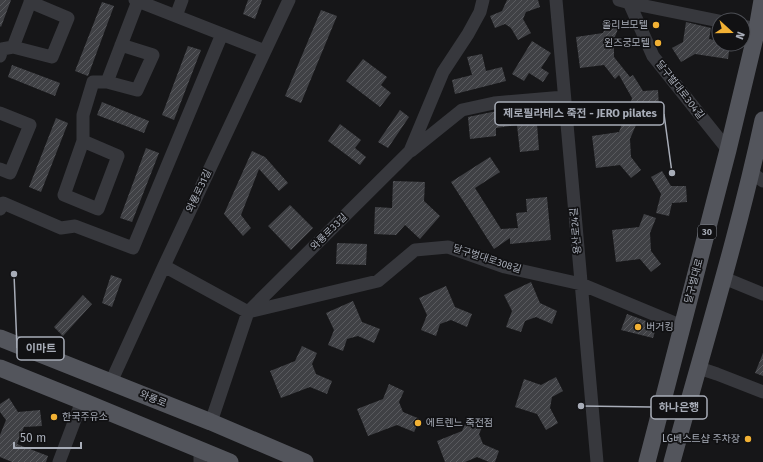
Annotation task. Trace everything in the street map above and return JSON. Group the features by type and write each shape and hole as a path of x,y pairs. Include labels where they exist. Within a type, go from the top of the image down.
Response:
{"main road":[{"name":"달구벌대로","path":"751,25 762,0"},
{"name":"달구벌대로","path":"647,462 728,150 746,52"},
{"path":"672,462 724,278 757,177 763,120"},
{"name":"와룡로","path":"0,338 211,422 305,462"},
{"path":"0,368 82,401 200,456 230,462"}],"street":[{"path":"176,16 182,0"},
{"name":"와룡로31길","path":"112,382 164,266 288,0"},
{"name":"와룡로33길","path":"410,151 443,72 471,29 480,12 483,0"},
{"name":"용산로24길","path":"556,0 597,462"},
{"path":"0,56 2,49 13,47 52,57 68,18 31,1 13,47"},
{"path":"107,82 136,1 265,51"},
{"path":"626,1 711,19"},
{"name":"달구벌대로304길","path":"626,1 653,56 728,150"},
{"path":"0,209 3,203 61,228 75,226 133,248 222,34"},
{"path":"83,141 118,156 98,209 64,195 83,141 83,115 93,82 107,82 136,90 153,55 121,45"},
{"name":"와룡로33길","path":"211,422 248,312 410,151 462,110 494,103 564,97"},
{"path":"0,113 30,125 10,173 0,169"},
{"name":"달구벌대로308길","path":"248,312 378,281 415,250 448,247 505,267 581,284 682,326"},
{"path":"164,266 248,312"},
{"path":"724,278 763,294"},
{"path":"699,368 763,392"},
{"path":"58,462 82,401"}],"building":[{"path":"0,0 11,0 1,27 0,26"},
{"path":"248,0 262,0 255,19 243,14"},
{"path":"507,0 538,0 540,7 526,12 523,19 531,33 518,40 511,28 505,24 495,28 490,16 502,11"},
{"path":"102,2 114,6 88,76 75,71"},
{"path":"321,10 337,16 301,103 285,96"},
{"path":"608,20 620,24 614,39 614,57 630,77 633,75 643,91 658,90 659,107 644,107 641,120 638,120 630,139 631,157 641,170 631,178 620,165 596,168 592,136 619,132 624,119 627,120 632,98 619,75 615,79 604,65 580,68 576,37 603,33"},
{"path":"686,22 711,28 709,39 711,39 711,52 729,52 728,59 695,54 681,62 672,48 683,42"},
{"path":"532,41 551,53 541,68 549,73 543,82 529,73 524,81 512,74"},
{"path":"188,46 201,50 174,120 162,115"},
{"path":"482,54 486,71 502,67 506,81 455,94 452,80 472,75 467,57"},
{"path":"363,59 387,77 381,85 391,93 380,107 346,81"},
{"path":"12,65 60,83 55,96 8,77"},
{"path":"102,102 149,121 144,133 97,115"},
{"path":"550,106 552,123 537,124 539,150 520,152 517,125 496,128 496,136 470,139 468,117 492,112"},
{"path":"400,110 409,117 388,148 378,142"},
{"path":"56,118 68,123 41,192 29,187"},
{"path":"340,124 361,140 355,148 366,157 360,165 328,141"},
{"path":"146,148 159,153 132,222 120,218"},
{"path":"252,151 265,157 288,183 279,191 259,169 241,215 251,228 243,236 224,214"},
{"path":"490,157 500,172 475,188 501,229 518,228 516,213 527,212 526,199 547,197 551,240 510,244 510,238 494,249 451,182"},
{"path":"662,171 671,186 686,186 687,202 672,203 669,216 656,213 661,194 651,177"},
{"path":"393,181 425,182 424,201 440,216 420,239 405,225 396,235 374,234 375,207 392,208"},
{"path":"290,205 313,228 291,250 268,226"},
{"path":"644,214 656,218 650,233 651,251 661,264 651,272 640,259 616,262 612,230 639,227"},
{"path":"337,243 367,244 366,265 336,264"},
{"path":"111,275 122,279 112,307 102,303"},
{"path":"531,282 540,303 557,311 552,324 536,317 525,321 521,332 506,327 512,311 504,295"},
{"path":"446,286 455,307 472,314 467,327 451,320 440,324 436,336 421,330 427,315 419,298"},
{"path":"83,295 92,304 63,336 54,327"},
{"path":"353,301 362,322 380,329 374,343 358,336 347,339 343,351 328,345 334,330 326,313"},
{"path":"627,314 657,325 653,338 621,330"},
{"path":"302,346 317,353 312,364 316,374 332,381 327,394 310,387 281,398 270,371 295,361"},
{"path":"763,353 763,376 755,373"},
{"path":"556,377 563,391 552,397 550,408 558,423 546,430 537,414 515,407 524,379 541,385"},
{"path":"389,384 404,391 399,402 403,412 420,419 414,432 397,425 368,436 357,409 383,399"},
{"path":"9,398 18,412 40,410 42,426 24,427 17,444 48,456 46,462 12,462 0,457 0,435 6,420 0,412 0,404"},
{"path":"469,416 484,423 479,434 483,444 499,451 495,462 489,462 477,457 465,462 445,462 437,441 462,431"}],"place":[{"name":"올리브모텔","path":"656,25"},
{"name":"윈즈궁모텔","path":"658,43"},
{"name":"제로필라테스 죽전 - JERO pilates","path":"672,173"},
{"name":"이마트","path":"14,274"},
{"name":"버거킹","path":"638,327"},
{"name":"하나은행","path":"581,406"},
{"name":"한국주유소","path":"54,417"},
{"name":"에트렌느 죽전점","path":"418,423"},
{"name":"LG베스트샵 주차장","path":"748,439"}]}
